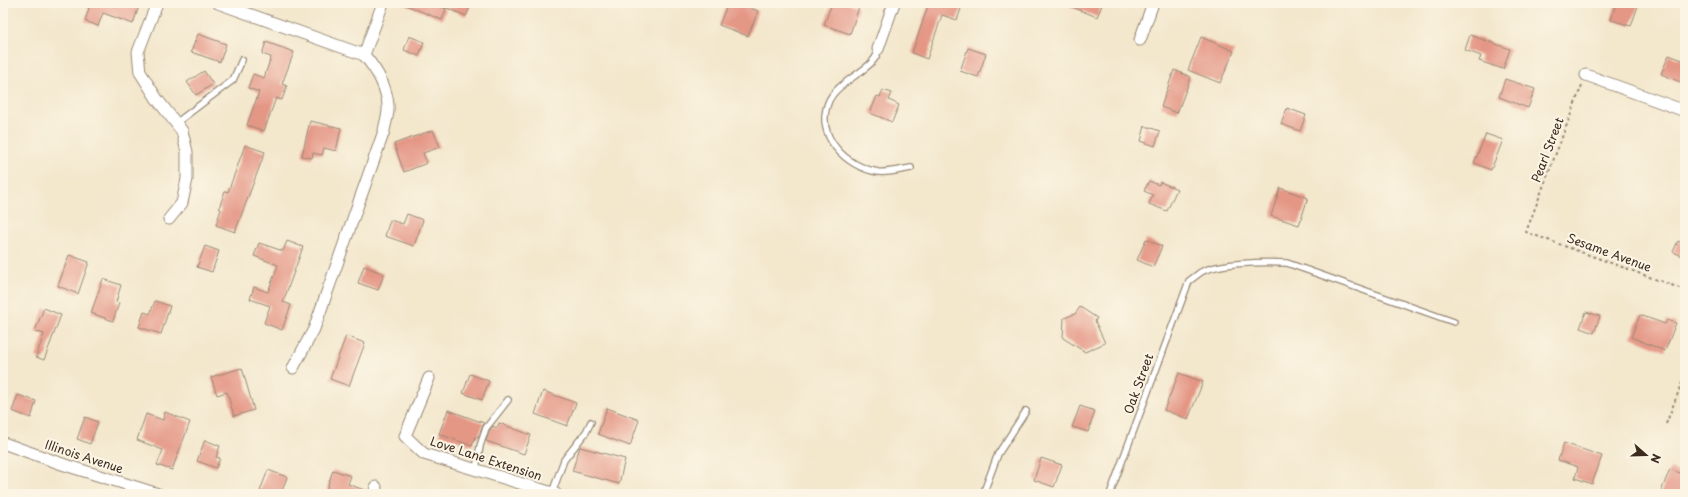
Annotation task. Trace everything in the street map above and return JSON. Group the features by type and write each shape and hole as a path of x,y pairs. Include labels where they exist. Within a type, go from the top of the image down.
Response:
{"street":[{"path":"157,3 138,52 140,72 157,99 182,131 187,152 187,179 182,203 169,219"},
{"path":"218,3 364,56 376,70 386,94 388,107 384,131 314,329 293,368"},
{"path":"364,56 383,3"},
{"path":"878,49 894,3"},
{"path":"1140,40 1153,3"},
{"path":"1586,75 1685,112"},
{"name":"Love Lane Extension","path":"429,378 405,436 424,454 522,483 528,490 554,493"},
{"name":"Illinois Avenue","path":"3,443 65,466 158,494"}],"lane":[{"path":"878,49 876,57 871,64 842,84 830,98 825,115 827,135 839,152 859,166 886,172 911,168"},
{"path":"176,123 233,80 242,60"},
{"name":"Oak Street","path":"1110,494 1189,281 1202,272 1214,268 1265,262 1287,263 1454,322"},
{"path":"476,469 480,446 486,428 508,400"},
{"path":"983,494 998,454 1026,411"},
{"path":"554,493 564,460 586,432 591,422"}],"path":[{"name":"Pearl Street","path":"1526,232 1586,75"},
{"name":"Sesame Avenue","path":"1526,232 1685,290"},
{"path":"1666,424 1685,375"}],"building":[{"path":"79,3 140,3 133,24 103,13 98,26 85,21 89,8"},
{"path":"401,3 432,3 446,9 442,20"},
{"path":"435,3 472,3 466,16"},
{"path":"728,3 738,3 758,11 748,36 719,25"},
{"path":"832,3 848,3 859,7 850,34 824,25"},
{"path":"929,3 963,3 957,20 942,15 927,59 912,53"},
{"path":"1062,3 1103,3 1097,17"},
{"path":"1616,3 1639,3 1631,26 1611,20"},
{"path":"198,34 226,44 220,62 191,52"},
{"path":"1470,35 1510,49 1503,69 1479,61 1481,56 1465,50"},
{"path":"409,36 424,42 419,56 404,50"},
{"path":"1201,37 1234,51 1220,83 1188,70"},
{"path":"266,42 294,52 282,84 287,86 282,100 276,98 264,131 247,125 259,92 248,88 253,74 264,78 271,57 262,54"},
{"path":"968,48 986,54 978,77 960,71"},
{"path":"1669,55 1685,61 1685,84 1661,74"},
{"path":"1174,70 1191,77 1177,113 1161,107"},
{"path":"204,71 213,84 196,95 187,82"},
{"path":"1505,79 1535,89 1528,108 1499,97"},
{"path":"883,90 892,93 889,100 899,105 892,122 870,113 877,96 880,97"},
{"path":"1287,108 1306,115 1300,131 1281,124"},
{"path":"310,121 341,128 336,151 324,148 322,155 313,153 312,158 302,156"},
{"path":"1145,126 1160,131 1155,146 1141,141"},
{"path":"433,130 440,147 423,153 427,163 404,172 394,144"},
{"path":"1486,134 1503,140 1491,170 1474,163"},
{"path":"245,145 265,152 235,232 216,225 221,209 219,208 225,191 228,192"},
{"path":"1149,181 1159,185 1160,182 1177,189 1167,211 1149,204 1153,195 1144,191"},
{"path":"1280,188 1308,198 1299,225 1271,216"},
{"path":"407,214 423,220 414,246 385,236 390,220 403,224"},
{"path":"1146,239 1162,246 1153,267 1137,260"},
{"path":"287,241 303,247 283,302 291,305 282,330 264,323 270,306 250,299 254,287 268,292 278,265 254,256 259,243 283,251"},
{"path":"1678,241 1685,244 1685,257 1673,252"},
{"path":"205,246 219,251 212,272 197,267"},
{"path":"69,255 89,262 78,294 58,286"},
{"path":"364,266 384,274 378,290 358,283"},
{"path":"103,279 121,285 116,302 119,303 113,321 91,313"},
{"path":"155,301 170,306 161,334 139,327 144,312 150,314"},
{"path":"1080,307 1097,318 1095,321 1105,343 1085,352 1063,338 1064,318 1075,314"},
{"path":"44,308 61,315 44,360 36,357 44,334 35,331"},
{"path":"1586,312 1600,316 1594,333 1580,328"},
{"path":"1640,315 1665,324 1667,320 1676,323 1665,351 1631,337"},
{"path":"346,336 365,343 349,386 330,379"},
{"path":"242,368 254,410 234,416 227,392 217,395 211,377"},
{"path":"1179,373 1203,382 1188,419 1164,410"},
{"path":"470,374 489,381 482,400 463,393"},
{"path":"543,391 576,403 567,426 535,414"},
{"path":"18,395 36,401 31,418 12,411"},
{"path":"1080,406 1095,411 1088,432 1072,427"},
{"path":"607,408 639,420 630,446 598,434"},
{"path":"448,410 484,423 478,438 475,437 472,446 439,434"},
{"path":"165,412 190,422 172,470 157,465 163,450 137,440 146,414 163,420"},
{"path":"85,417 98,422 90,444 77,439"},
{"path":"499,423 531,435 524,454 486,441 490,430 493,426 497,428"},
{"path":"205,440 220,446 216,457 220,458 216,468 197,461"},
{"path":"1564,443 1602,456 1592,484 1575,478 1578,467 1558,460"},
{"path":"580,447 625,459 619,484 572,471"},
{"path":"1041,458 1062,465 1054,487 1034,480"},
{"path":"1670,469 1685,475 1685,494 1660,494"},
{"path":"268,470 287,477 281,494 269,494 260,491"},
{"path":"333,470 351,476 348,484 367,491 367,494 334,494 326,491"}]}
